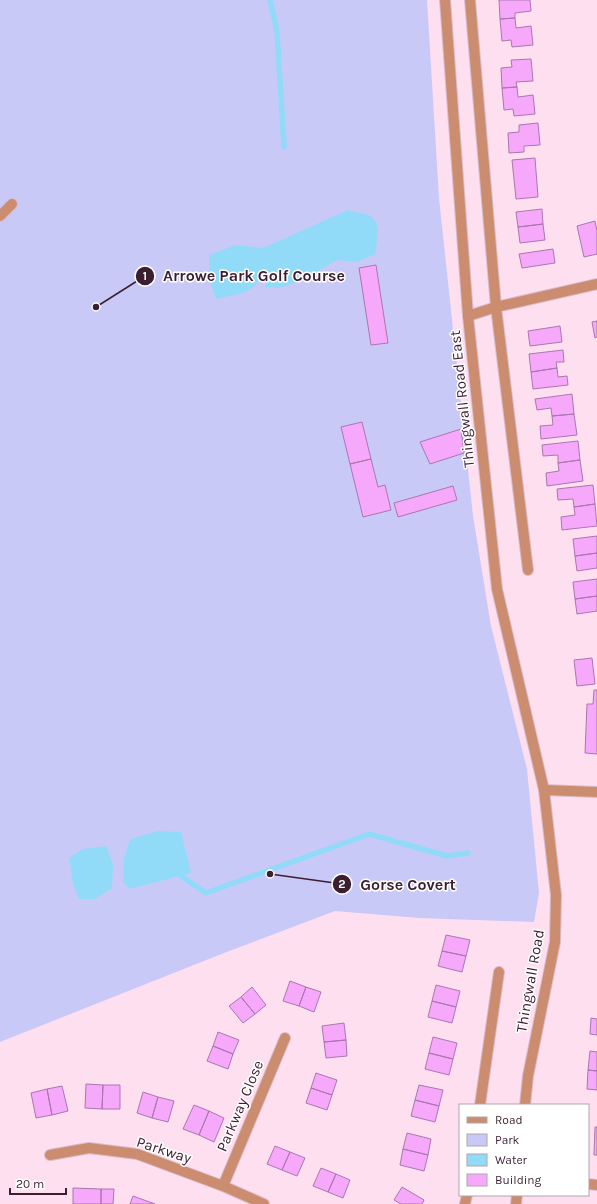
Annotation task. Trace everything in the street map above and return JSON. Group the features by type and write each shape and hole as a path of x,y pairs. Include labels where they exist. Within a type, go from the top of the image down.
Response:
{"street":[{"name":"Thingwall Road East","path":"445,0 468,316 497,589 544,790"},
{"path":"470,0 496,307 528,570"},
{"path":"0,216 12,204"},
{"path":"468,316 496,307 597,284"},
{"path":"544,790 597,792"},
{"name":"Thingwall Road","path":"525,1104 528,1076 554,942 556,895 544,790"},
{"name":"Thingwall Road","path":"480,1104 500,972"},
{"name":"Parkway Close","path":"223,1186 285,1038"},
{"name":"Parkway","path":"50,1155 89,1148 137,1154 223,1186 264,1204"}],"green space":[{"path":"0,0 427,0 439,198 473,516 491,626 527,769 539,893 534,922 419,918 335,911 224,953 0,1042"}],"water":[{"path":"348,210 370,216 374,219 378,233 375,254 357,262 337,260 303,280 279,288 266,287 265,268 255,286 243,293 216,299 209,279 209,255 235,245 263,248"},
{"path":"158,831 181,832 191,873 129,889 123,882 124,859 130,839"},
{"path":"106,846 113,864 112,888 95,899 79,899 73,884 69,858 82,849"}],"building":[{"path":"499,0 530,0 531,11 515,13 515,18 500,19"},
{"path":"515,18 516,28 531,26 533,45 512,47 511,40 502,41 500,19"},
{"path":"531,59 533,81 516,82 517,87 502,88 501,68 512,67 511,60"},
{"path":"517,87 518,97 533,95 535,114 514,116 513,109 504,110 502,88"},
{"path":"538,123 540,145 524,146 524,152 509,153 508,133 519,132 519,125"},
{"path":"535,158 538,197 516,199 512,160"},
{"path":"542,209 543,224 518,227 516,212"},
{"path":"595,221 597,231 597,254 584,257 577,226"},
{"path":"543,224 545,240 520,243 518,227"},
{"path":"553,249 555,263 522,268 519,254"},
{"path":"376,265 388,343 371,345 359,268"},
{"path":"597,321 597,337 595,338 592,322"},
{"path":"560,326 562,342 530,346 528,331"},
{"path":"563,350 564,362 556,362 557,368 531,372 529,354"},
{"path":"557,368 558,377 567,376 568,385 533,389 531,372"},
{"path":"572,394 574,414 552,416 551,408 537,410 535,399"},
{"path":"574,414 577,435 541,439 540,426 553,425 552,416"},
{"path":"362,422 371,459 350,464 341,427"},
{"path":"461,429 464,453 430,464 420,442"},
{"path":"578,441 580,460 558,463 558,455 543,456 542,445"},
{"path":"371,459 378,487 385,485 391,510 363,517 350,464"},
{"path":"580,460 583,481 547,486 546,473 559,471 558,463"},
{"path":"593,485 595,504 574,507 573,499 558,500 557,489"},
{"path":"453,486 457,500 398,517 394,503"},
{"path":"595,504 597,526 562,530 561,517 575,515 574,507"},
{"path":"597,536 597,553 575,556 573,539"},
{"path":"597,553 597,568 577,571 575,556"},
{"path":"597,579 597,596 575,599 573,582"},
{"path":"597,596 597,611 577,614 575,599"},
{"path":"592,658 595,684 577,686 574,660"},
{"path":"594,690 597,690 597,754 585,753 587,704 593,704"},
{"path":"446,935 470,940 466,956 442,951"},
{"path":"442,951 466,956 462,972 438,966"},
{"path":"290,981 306,987 299,1006 283,1001"},
{"path":"436,985 460,991 456,1007 432,1001"},
{"path":"252,987 266,1005 255,1014 241,997"},
{"path":"306,987 321,992 314,1012 299,1006"},
{"path":"241,997 255,1014 243,1023 229,1006"},
{"path":"432,1001 456,1007 452,1023 428,1017"},
{"path":"591,1018 597,1019 597,1035 590,1034"},
{"path":"344,1023 346,1040 324,1042 322,1026"},
{"path":"218,1032 239,1040 233,1054 213,1046"},
{"path":"433,1037 457,1043 453,1059 429,1053"},
{"path":"346,1040 347,1056 326,1058 324,1042"},
{"path":"213,1046 233,1054 228,1069 207,1061"},
{"path":"590,1051 597,1052 597,1071 588,1070"},
{"path":"429,1053 453,1059 449,1075 425,1069"},
{"path":"588,1070 597,1071 597,1090 587,1089"},
{"path":"316,1073 337,1080 332,1095 311,1088"},
{"path":"86,1084 103,1085 102,1109 85,1108"},
{"path":"103,1085 120,1085 120,1109 102,1109"},
{"path":"419,1085 443,1090 439,1106 415,1100"},
{"path":"62,1086 68,1111 52,1115 47,1089"},
{"path":"311,1088 332,1095 327,1110 306,1103"},
{"path":"47,1089 52,1115 36,1118 31,1093"},
{"path":"143,1092 158,1097 152,1118 137,1113"},
{"path":"158,1097 174,1101 168,1122 152,1118"},
{"path":"415,1100 439,1106 435,1122 411,1116"},
{"path":"194,1105 209,1111 199,1135 183,1129"},
{"path":"209,1111 224,1118 214,1142 199,1135"},
{"path":"595,1127 597,1127 597,1155 594,1155"},
{"path":"407,1133 431,1139 428,1155 403,1149"},
{"path":"275,1146 290,1152 282,1170 267,1164"},
{"path":"403,1149 428,1155 424,1171 400,1165"},
{"path":"290,1152 305,1158 297,1176 282,1170"},
{"path":"321,1168 336,1174 328,1192 313,1186"},
{"path":"336,1174 350,1180 343,1198 328,1192"},
{"path":"402,1187 424,1200 422,1204 401,1204 394,1200"},
{"path":"73,1188 101,1189 101,1204 73,1204"},
{"path":"101,1189 114,1189 113,1204 101,1204"},
{"path":"133,1196 155,1204 130,1204"}],"waterway":[{"path":"270,0 277,32 284,147"},
{"path":"181,876 206,893 369,834 447,856 468,853"}],"place":[{"name":"Arrowe Park Golf Course","path":"96,307"},
{"name":"Gorse Covert","path":"270,874"}]}
